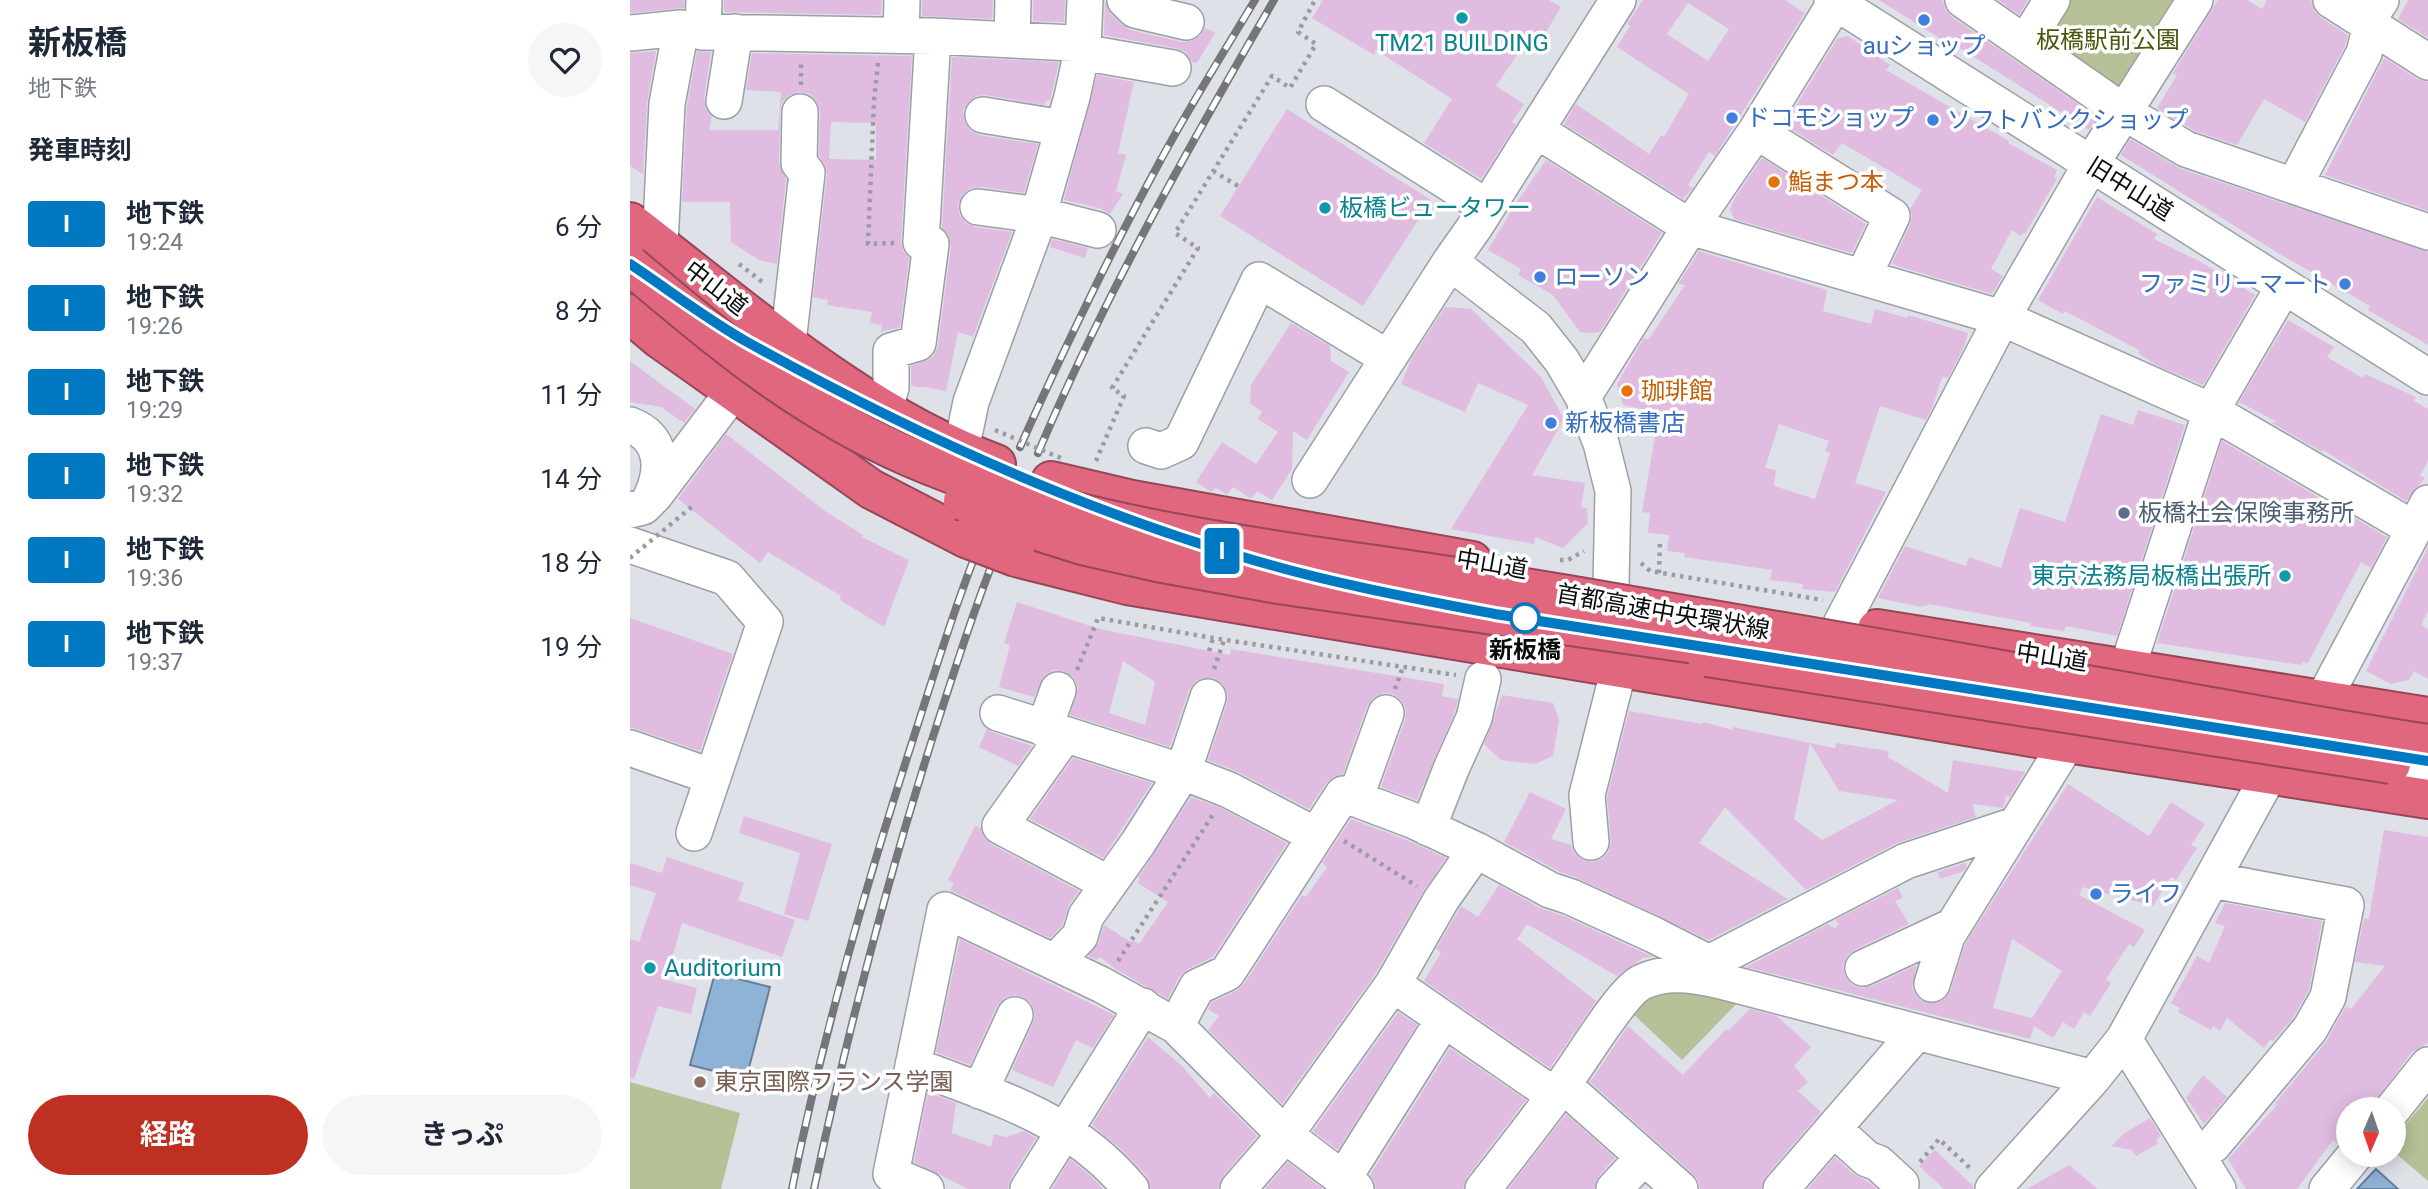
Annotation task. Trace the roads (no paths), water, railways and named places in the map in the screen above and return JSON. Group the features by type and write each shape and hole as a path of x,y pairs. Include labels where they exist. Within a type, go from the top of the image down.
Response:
{"highway":[{"path":"637,246 706,320 850,434 961,500 1022,526 1082,545 1157,562 1279,584 1900,674 2428,761"},
{"name":"中山道","path":"637,246 788,343 884,411 955,450 996,447 1145,502 1622,570 2127,669 2428,717"},
{"name":"首都高速中央環状線","path":"637,246 708,331 763,374 841,425 962,477 1057,506 1129,525 1570,595 2428,745"},
{"name":"首都高速中央環状線","path":"630,285 716,354 833,430 891,459 958,486 1041,511 1124,530 1559,598 2252,720 2428,745"},
{"path":"630,314 660,339 871,489 966,538 1016,557 1127,585 1272,608 1384,618 1618,657 2067,743 2415,797"},
{"path":"1618,657 1676,652 2428,768"}],"street":[{"path":"884,411 891,388 891,351 918,343 931,244 920,242 902,0"},
{"path":"1012,39 1013,0"},
{"path":"955,450 965,431 971,402 1039,215 1083,46 1085,0"},
{"path":"1125,0 1135,10 1186,22"},
{"path":"1310,480 1618,0"},
{"path":"1963,0 2124,112 2186,149 2428,232"},
{"path":"2025,43 2052,0"},
{"path":"1834,612 2091,164 2196,0"},
{"path":"2331,0 2376,13 2428,62"},
{"path":"1583,397 1690,227 1756,131 1835,1"},
{"name":"旧中山道","path":"1835,1 2428,375"},
{"path":"2294,186 2364,53 2376,13"},
{"path":"706,23 724,101"},
{"path":"637,246 667,104 706,23"},
{"path":"630,33 706,23 802,33 1012,39 1073,43 1083,46 1087,53 1173,68"},
{"path":"1324,104 1487,207"},
{"path":"788,343 807,173 799,163 800,111"},
{"path":"983,115 1063,128"},
{"path":"1536,130 1690,227 2002,318 2211,411 2421,516 2323,700 2269,775 2124,1039 2093,1078 1984,1181"},
{"path":"1756,131 1892,216 1863,277"},
{"path":"978,207 1039,215 1098,230"},
{"path":"1450,262 1535,328 1562,361 1583,397 1601,443 1613,491 1622,570 1618,657 1587,795 1591,842"},
{"path":"1146,446 1161,451 1181,442 1259,280 1388,358"},
{"path":"2127,669 2211,411 2284,286"},
{"path":"630,510 643,507 655,495 733,392"},
{"path":"630,425 647,434 658,448 660,464 654,491 630,538"},
{"path":"630,545 727,579 765,622 694,833"},
{"path":"1428,828 1474,718 1483,679"},
{"path":"1058,690 1054,732 1000,826 1109,884"},
{"path":"1055,962 1080,936 1086,916 1138,843 1182,772 1208,697"},
{"path":"998,713 1182,772 1319,831"},
{"path":"1355,799 1386,713"},
{"path":"1932,984 1947,936 2067,743"},
{"path":"630,748 713,777"},
{"path":"2415,797 2428,751"},
{"path":"1176,1026 1197,987 1227,973 1343,794 1428,828 1476,850 1550,890 1606,913 1704,969 1917,1032 2093,1078"},
{"path":"1483,1189 1559,1090 1626,996 1640,983 1704,969 1906,861 2015,825"},
{"path":"1238,1189 1285,1135 1393,984 1441,900 1476,850"},
{"path":"2197,1155 2213,1145 2309,1029 2329,997 2346,905 2212,880"},
{"path":"926,1189 891,1174 945,910 1102,985 1176,1026 1285,1135 1349,1184 1444,1019"},
{"path":"1863,968 1953,926"},
{"path":"1393,984 1559,1090 1680,1189"},
{"path":"1028,1189 1143,1006"},
{"path":"980,1091 1015,1015"},
{"path":"1781,1189 1917,1032"},
{"path":"2124,1039 2218,1189"},
{"path":"913,1065 1028,1110 1065,1129 1111,1165 1131,1189"},
{"path":"2402,1097 2428,1065"},
{"path":"1834,1129 1867,1159 1878,1163 1901,1184"},
{"path":"1614,1189 1644,1157"},
{"path":"2327,1189 2345,1167"}],"water":[{"path":"715,973 770,987 746,1079 690,1065"},
{"path":"2376,1169 2398,1189 2357,1189"}],"railway":[{"path":"1020,447 1086,304 1139,200 1181,123 1255,0"},
{"path":"1038,453 1119,279 1274,0"},
{"path":"792,1189 832,1015 880,843 956,609 977,549 1002,491"},
{"path":"814,1189 867,966 913,801 972,620 1020,496"}],"metro line":[{"name":"I","path":"630,264 747,342 928,436 1040,485 1157,530 1245,558 1409,598 1495,614 2428,761"}],"place":[{"name":"TM21 BUILDING","path":"1462,18"},
{"name":"auショップ","path":"1924,20"},
{"name":"ドコモショップ","path":"1732,118"},
{"name":"ソフトバンクショップ","path":"1933,120"},
{"name":"鮨まつ本","path":"1774,182"},
{"name":"板橋ビュータワー","path":"1325,208"},
{"name":"ローソン","path":"1540,277"},
{"name":"ファミリーマート","path":"2345,284"},
{"name":"珈琲館","path":"1627,391"},
{"name":"新板橋書店","path":"1551,423"},
{"name":"板橋社会保険事務所","path":"2124,513"},
{"name":"東京法務局板橋出張所","path":"2285,576"},
{"name":"新板橋","path":"1525,618"},
{"name":"ライフ","path":"2096,894"},
{"name":"Auditorium","path":"650,968"},
{"name":"東京国際フランス学園","path":"700,1082"}],"park label":[{"name":"板橋駅前公園","path":"2108,40"}]}
